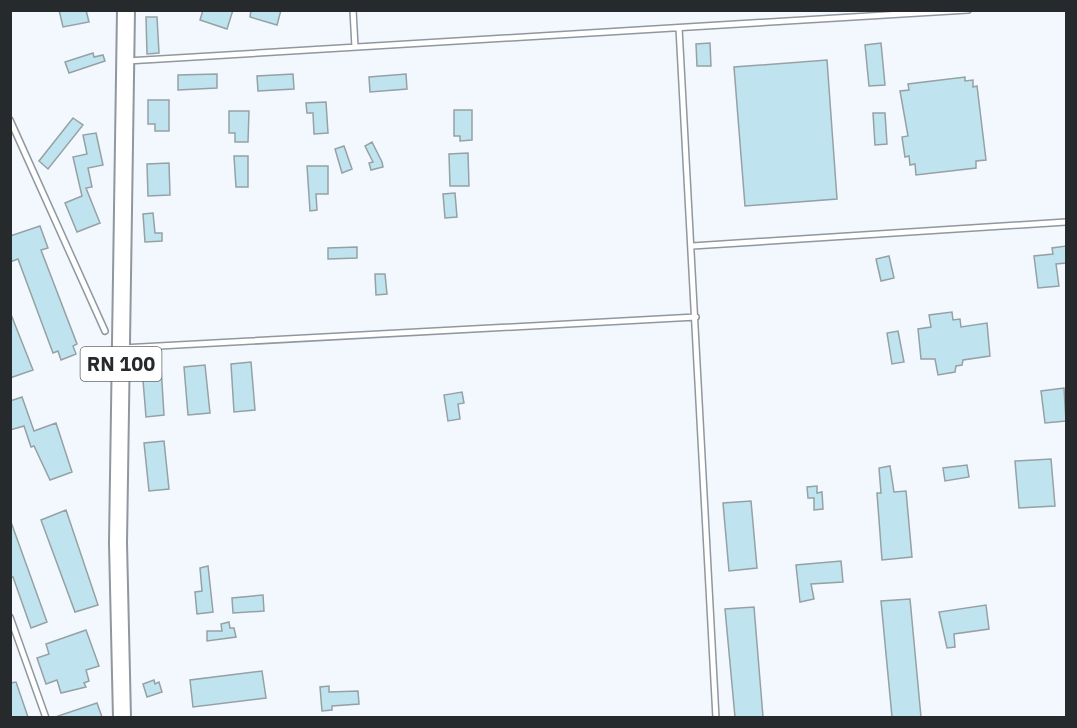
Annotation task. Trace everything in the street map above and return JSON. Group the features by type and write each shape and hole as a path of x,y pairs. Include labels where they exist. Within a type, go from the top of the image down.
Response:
{"main road":[{"name":"RN 100","path":"122,717 118,543 126,10"}],"lane":[{"path":"353,10 355,47"},
{"path":"125,61 968,10"},
{"path":"679,28 716,717"},
{"path":"10,120 105,331"},
{"path":"692,246 1066,222"},
{"path":"121,348 696,317"},
{"path":"10,617 46,717"}],"building":[{"path":"59,10 86,10 89,22 63,27"},
{"path":"203,10 233,10 227,29 200,20"},
{"path":"251,10 281,10 277,25 250,17"},
{"path":"146,17 157,17 159,53 147,54"},
{"path":"710,43 711,66 697,66 696,44"},
{"path":"881,43 885,85 869,86 865,45"},
{"path":"93,53 94,57 103,55 105,61 69,73 65,62"},
{"path":"827,60 837,199 745,206 734,67"},
{"path":"217,74 217,88 178,90 178,75"},
{"path":"293,74 294,89 258,91 257,76"},
{"path":"406,74 407,89 370,92 369,77"},
{"path":"965,77 965,81 973,80 973,87 977,86 986,160 976,161 976,168 916,175 915,164 910,165 909,156 905,157 902,137 908,136 900,91 909,90 908,84"},
{"path":"148,100 169,100 169,131 155,131 155,124 148,124"},
{"path":"326,102 328,133 314,134 313,113 307,113 306,103"},
{"path":"454,110 472,110 472,140 460,141 460,136 454,136"},
{"path":"229,111 249,111 248,142 235,142 235,133 229,133"},
{"path":"873,113 885,113 887,144 875,145"},
{"path":"73,118 83,125 48,169 39,161"},
{"path":"96,133 103,165 88,168 92,187 86,188 100,223 77,232 65,203 82,196 73,157 87,154 83,135"},
{"path":"372,142 383,167 371,170 369,163 373,162 365,146"},
{"path":"344,146 352,169 342,173 335,149"},
{"path":"468,153 469,186 450,186 449,154"},
{"path":"234,156 248,156 248,187 236,187"},
{"path":"169,163 170,195 148,196 147,164"},
{"path":"307,166 328,166 328,194 316,194 317,210 310,211"},
{"path":"455,193 457,217 445,218 443,194"},
{"path":"153,213 155,233 162,233 162,241 145,242 143,214"},
{"path":"40,226 48,248 41,250 77,344 73,346 76,354 61,360 58,351 53,353 18,259 10,262 10,236"},
{"path":"1066,246 1066,263 1056,264 1059,286 1038,288 1034,256 1053,254 1052,248"},
{"path":"357,247 357,258 328,259 328,248"},
{"path":"889,256 894,278 881,281 876,259"},
{"path":"375,274 385,274 387,294 376,295"},
{"path":"10,312 33,370 10,378"},
{"path":"952,312 953,320 960,319 961,327 987,323 990,356 963,360 962,365 956,366 955,372 938,375 935,359 921,359 918,329 931,327 929,315"},
{"path":"898,331 904,362 892,364 887,333"},
{"path":"251,362 255,410 234,412 231,364"},
{"path":"205,365 210,413 188,415 184,367"},
{"path":"161,367 164,415 146,417 142,368"},
{"path":"1064,388 1066,421 1045,423 1041,391"},
{"path":"462,392 464,403 458,404 460,419 448,421 444,395"},
{"path":"22,397 34,431 56,423 72,472 50,480 34,446 31,447 24,426 10,430 10,401"},
{"path":"164,441 169,489 149,491 144,443"},
{"path":"1051,459 1055,506 1019,508 1015,461"},
{"path":"967,465 969,477 945,481 943,468"},
{"path":"890,466 894,492 906,491 912,557 882,560 877,493 881,493 879,468"},
{"path":"817,486 817,493 822,492 823,509 814,510 814,498 808,498 807,487"},
{"path":"751,501 757,568 729,571 723,503"},
{"path":"66,510 98,605 75,612 41,520"},
{"path":"11,522 47,622 31,628 13,577 10,578"},
{"path":"841,561 843,582 811,584 814,599 800,602 796,565"},
{"path":"208,566 213,612 197,614 195,592 202,591 200,568"},
{"path":"263,595 264,611 233,613 232,598"},
{"path":"910,599 921,717 892,717 881,601"},
{"path":"986,605 989,629 954,634 955,647 947,648 939,612"},
{"path":"754,607 763,717 735,717 725,609"},
{"path":"229,622 230,628 234,628 236,637 207,641 207,631 222,631 221,624"},
{"path":"86,630 99,666 86,670 89,681 84,683 86,687 61,693 57,680 46,684 37,658 49,654 46,644"},
{"path":"262,671 266,698 193,707 190,680"},
{"path":"154,680 155,684 159,682 162,692 147,697 143,684"},
{"path":"16,682 28,717 10,717 10,683"},
{"path":"329,686 329,692 358,691 359,704 332,706 332,710 322,711 320,687"},
{"path":"97,703 102,717 58,716"}]}
